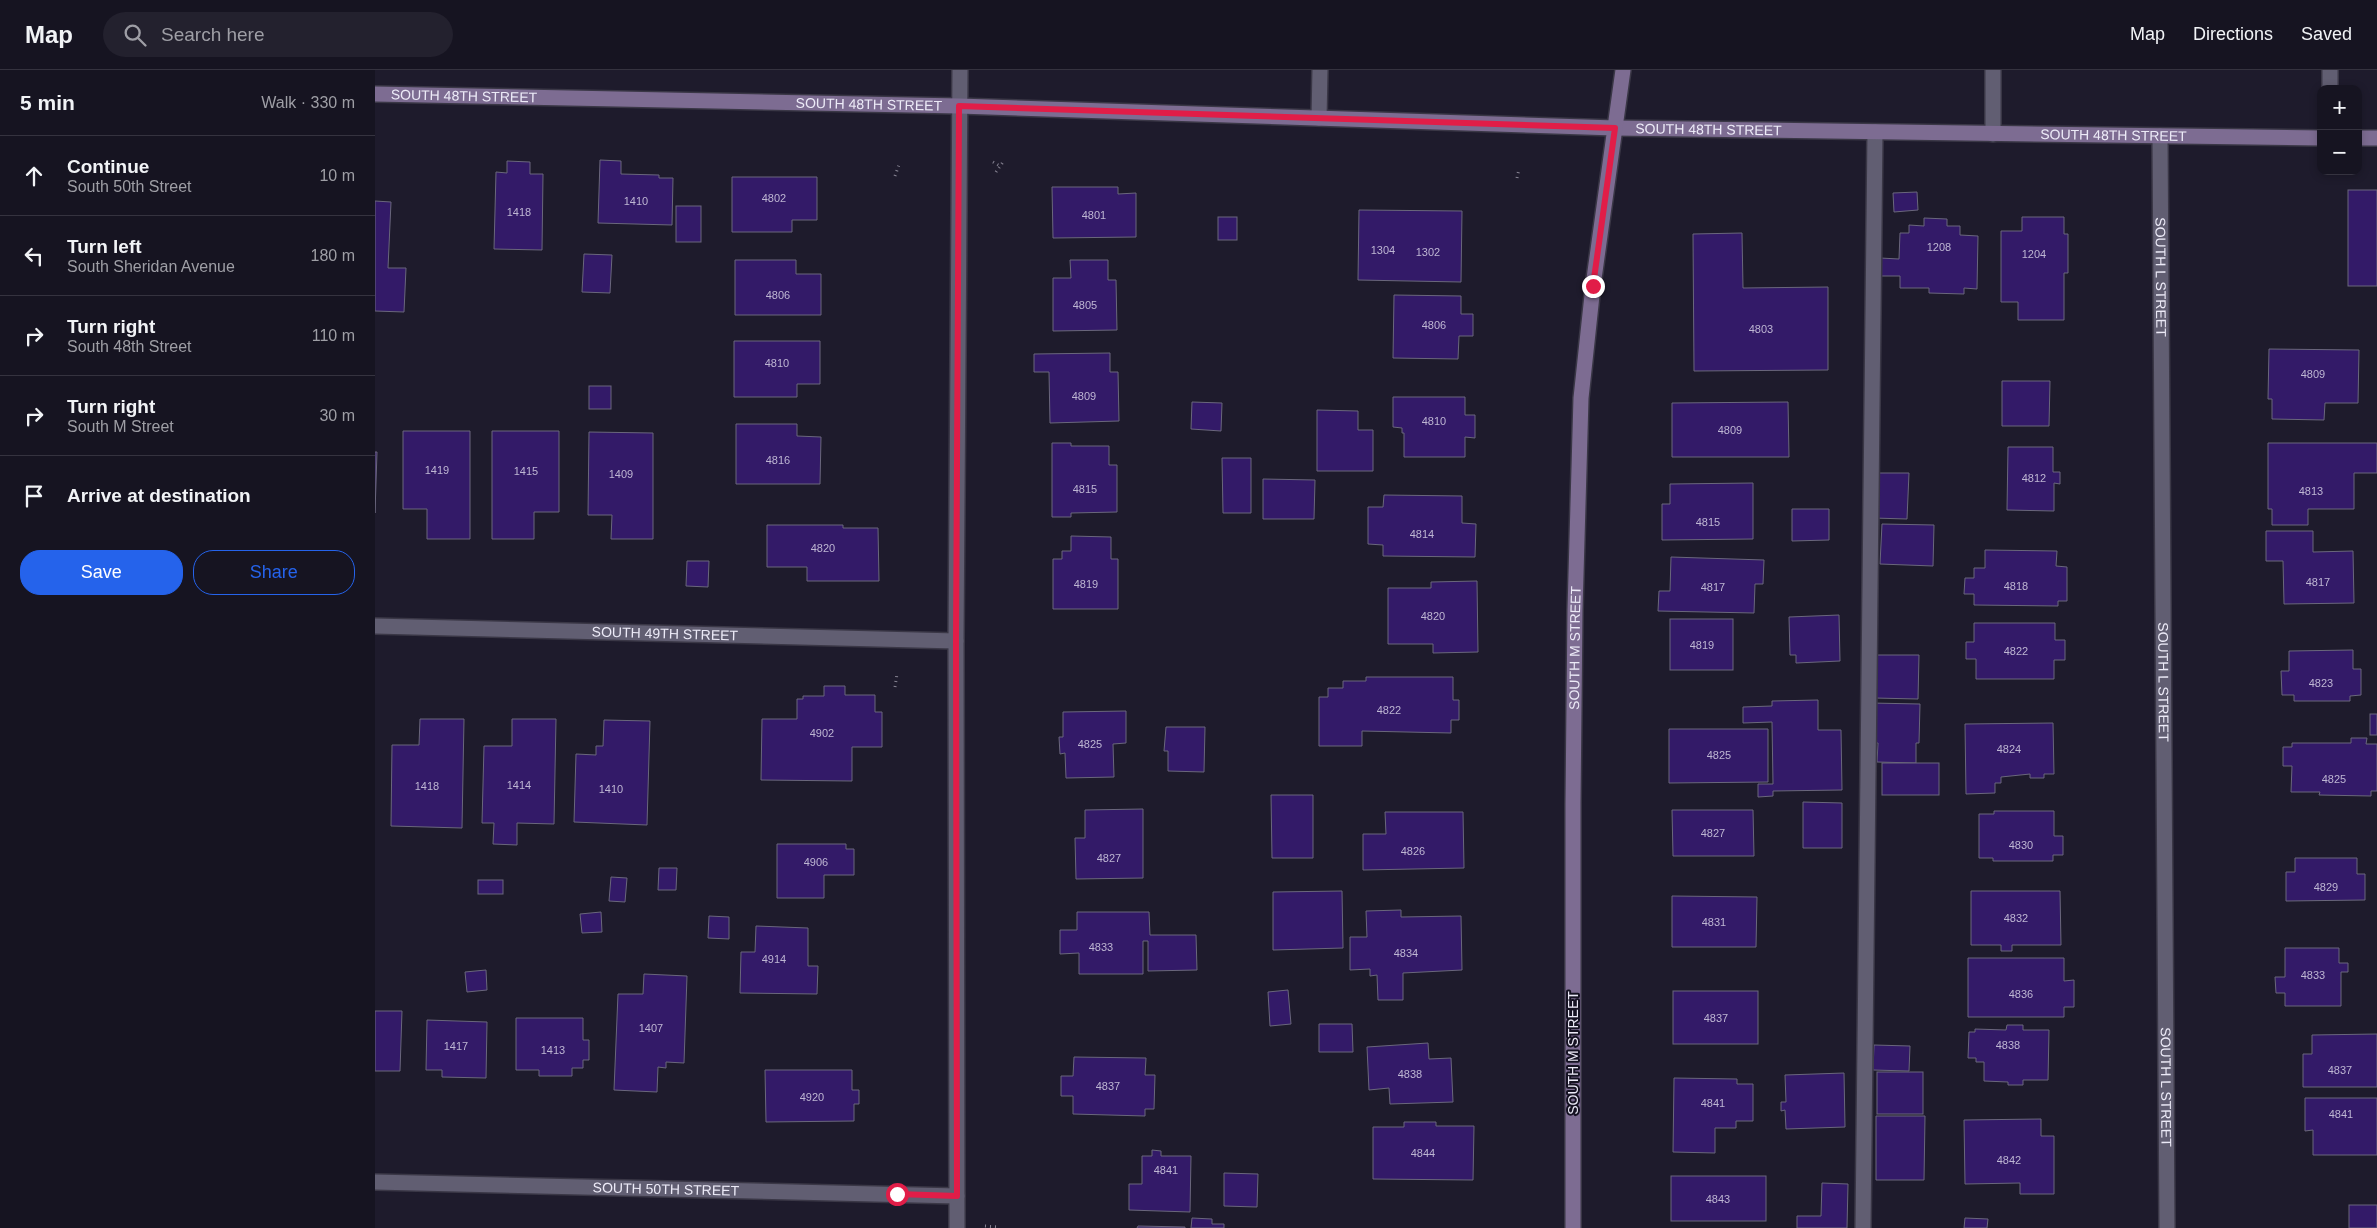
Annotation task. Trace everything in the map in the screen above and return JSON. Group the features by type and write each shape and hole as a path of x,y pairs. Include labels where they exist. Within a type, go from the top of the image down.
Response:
{"main road":[{"name":"SOUTH M STREET","path":"1573,1228 1573,793 1579,453 1585,348 1623,70"},
{"name":"SOUTH 48TH STREET","path":"375,94 959,106 1615,128 2317,138"},
{"path":"2362,138 2377,138"}],"street":[{"path":"957,1228 956,641 960,70"},
{"path":"1319,70 1319,118"},
{"path":"1993,70 1993,134"},
{"path":"2330,70 2330,85"},
{"path":"1863,1228 1875,132"},
{"name":"SOUTH L STREET","path":"2160,136 2167,1228"},
{"name":"SOUTH 49TH STREET","path":"375,626 956,641"},
{"name":"SOUTH 50TH STREET","path":"375,1182 957,1196"}],"path":[{"path":"895,176 900,162"},
{"path":"993,162 1000,166"},
{"path":"996,172 1003,162"},
{"path":"1517,178 1519,169"},
{"path":"895,687 897,674"},
{"path":"982,1226 998,1226"}],"building":[{"path":"600,160 621,161 621,174 659,175 659,178 673,178 672,225 598,223"},
{"path":"507,161 530,162 530,174 543,174 542,250 494,249 496,172 507,173"},
{"path":"732,177 817,177 817,220 792,220 792,232 732,232"},
{"path":"1052,187 1118,187 1118,194 1136,193 1136,237 1053,238"},
{"path":"2348,190 2377,190 2377,286 2348,286"},
{"path":"1917,192 1918,210 1894,212 1893,193"},
{"path":"375,201 391,202 388,268 406,268 404,312 375,311"},
{"path":"676,206 701,206 701,242 676,242"},
{"path":"1359,210 1462,211 1461,282 1358,280"},
{"path":"1218,217 1237,217 1237,240 1218,240"},
{"path":"2022,217 2064,217 2064,234 2068,234 2068,273 2064,273 2064,320 2018,320 2018,302 2001,302 2001,231 2022,231"},
{"path":"1924,218 1947,219 1947,226 1960,226 1960,235 1978,236 1977,289 1964,288 1964,294 1929,293 1929,288 1900,288 1900,276 1880,276 1880,258 1899,259 1900,233 1909,233 1909,225 1924,226"},
{"path":"1742,233 1743,288 1828,287 1828,370 1694,371 1693,234"},
{"path":"584,254 612,255 610,293 582,292"},
{"path":"735,260 796,260 796,274 821,274 821,315 735,315"},
{"path":"1070,260 1108,260 1108,280 1116,280 1117,330 1053,331 1053,278 1071,278"},
{"path":"1394,295 1461,296 1461,314 1473,314 1473,336 1459,336 1458,359 1393,358"},
{"path":"734,341 820,341 820,384 797,384 797,397 734,397"},
{"path":"2269,349 2359,350 2358,403 2325,403 2324,420 2272,419 2272,399 2268,399"},
{"path":"1110,353 1110,372 1118,372 1119,421 1050,423 1049,372 1034,372 1034,354"},
{"path":"2002,381 2050,381 2049,426 2002,426"},
{"path":"589,386 611,386 611,409 589,409"},
{"path":"1393,397 1465,397 1465,415 1475,415 1475,438 1465,437 1465,457 1404,457 1404,433 1402,433 1402,428 1393,427"},
{"path":"1192,402 1222,403 1221,431 1191,429"},
{"path":"1788,402 1789,457 1672,457 1672,403"},
{"path":"1317,410 1358,411 1358,430 1373,430 1373,471 1317,471"},
{"path":"736,424 797,424 797,436 821,437 820,484 736,484"},
{"path":"403,431 470,431 470,539 427,539 427,509 403,509"},
{"path":"492,431 559,431 559,512 534,512 534,539 492,539"},
{"path":"589,432 653,433 653,539 611,539 612,515 588,515"},
{"path":"1052,443 1071,443 1071,446 1109,446 1109,465 1117,465 1117,512 1071,513 1071,517 1052,517"},
{"path":"2268,443 2377,443 2377,473 2354,473 2354,509 2308,509 2308,525 2272,525 2272,509 2268,509"},
{"path":"2008,447 2053,447 2053,472 2060,472 2060,484 2054,483 2054,511 2007,510"},
{"path":"375,452 377,452 375,513"},
{"path":"1222,458 1251,458 1251,513 1223,513"},
{"path":"1874,473 1909,473 1907,519 1873,518"},
{"path":"1263,479 1315,480 1314,519 1263,519"},
{"path":"1753,483 1753,539 1662,540 1662,504 1670,504 1670,484"},
{"path":"1384,495 1462,496 1462,523 1476,524 1475,557 1383,556 1383,545 1368,544 1368,507 1383,507"},
{"path":"1792,509 1829,509 1829,540 1792,541"},
{"path":"1882,524 1934,525 1933,566 1880,564"},
{"path":"767,525 843,525 843,528 878,528 879,581 807,581 807,567 767,567"},
{"path":"2266,531 2313,531 2313,552 2353,551 2354,603 2284,604 2283,561 2266,561"},
{"path":"1071,536 1111,537 1111,559 1118,559 1118,609 1053,609 1053,559 1062,559 1062,551 1071,551"},
{"path":"1985,550 2057,551 2056,566 2067,567 2067,601 2058,601 2058,606 1974,605 1974,594 1964,594 1965,578 1974,578 1974,568 1985,568"},
{"path":"1671,557 1764,560 1763,584 1755,584 1754,613 1658,611 1659,591 1670,591"},
{"path":"687,561 709,561 708,587 686,586"},
{"path":"1477,581 1478,652 1433,653 1433,644 1388,644 1388,588 1431,588 1431,582"},
{"path":"1839,615 1840,661 1796,663 1796,655 1790,655 1789,617"},
{"path":"1670,619 1733,619 1733,670 1670,670"},
{"path":"1974,623 2055,623 2055,640 2065,640 2065,660 2054,660 2054,679 1976,679 1976,659 1966,659 1966,642 1974,642"},
{"path":"2353,650 2353,669 2361,669 2361,695 2350,696 2350,701 2294,701 2294,695 2282,695 2281,671 2289,671 2289,651"},
{"path":"1874,655 1919,655 1918,699 1874,698"},
{"path":"1366,677 1453,677 1453,700 1459,700 1459,720 1451,720 1451,733 1362,731 1362,746 1319,746 1319,697 1328,697 1328,688 1343,688 1343,681 1366,681"},
{"path":"824,686 845,686 845,695 875,695 875,712 882,712 882,747 852,747 852,781 761,780 762,719 797,719 797,699 803,699 803,696 824,696"},
{"path":"1818,700 1818,730 1841,730 1842,790 1773,791 1773,796 1758,797 1758,784 1773,784 1772,722 1743,723 1743,707 1772,706 1772,701"},
{"path":"1871,703 1920,704 1919,743 1916,743 1916,763 1877,762 1878,743 1871,743"},
{"path":"1126,711 1126,743 1113,744 1114,777 1066,778 1065,753 1060,754 1059,737 1063,737 1063,712"},
{"path":"2370,714 2377,714 2377,735 2370,735"},
{"path":"420,719 464,719 462,828 391,826 392,745 419,745"},
{"path":"512,719 556,719 554,824 517,823 517,845 493,844 494,823 482,823 484,746 512,746"},
{"path":"604,720 650,721 647,825 574,822 576,754 596,755 596,746 603,746"},
{"path":"2053,723 2054,774 2044,774 2044,778 2030,778 2030,774 2001,777 2001,783 1995,783 1995,793 1966,794 1965,724"},
{"path":"1166,727 1205,727 1204,772 1168,771 1168,751 1164,751"},
{"path":"1669,729 1768,729 1768,782 1669,783"},
{"path":"2351,738 2367,738 2366,744 2377,744 2377,791 2371,791 2371,796 2319,795 2320,792 2291,792 2292,766 2283,766 2283,747 2292,747 2292,743 2351,743"},
{"path":"1882,763 1939,763 1939,795 1882,795"},
{"path":"1271,795 1313,795 1313,858 1272,858"},
{"path":"1803,802 1842,803 1842,848 1803,848"},
{"path":"1143,809 1143,878 1076,879 1075,838 1085,838 1085,810"},
{"path":"1672,810 1753,810 1754,856 1673,856"},
{"path":"1994,811 2054,811 2054,836 2063,836 2063,855 2053,855 2053,861 1993,861 1993,858 1979,858 1979,814 1994,814"},
{"path":"1385,812 1463,812 1464,868 1363,870 1363,834 1386,834"},
{"path":"777,844 846,844 846,849 854,849 854,875 824,875 824,898 777,898"},
{"path":"2295,858 2357,858 2357,874 2365,874 2365,900 2286,901 2286,872 2295,872"},
{"path":"659,868 677,868 676,890 658,890"},
{"path":"611,877 627,878 625,902 609,901"},
{"path":"478,880 503,880 503,894 478,894"},
{"path":"1342,891 1343,948 1273,950 1273,892"},
{"path":"1971,891 2060,891 2061,945 2012,945 2012,951 2001,951 2001,945 1971,945"},
{"path":"1672,896 1757,897 1756,947 1672,947"},
{"path":"1401,910 1401,917 1461,916 1462,970 1403,973 1403,1000 1378,1000 1377,975 1370,976 1370,969 1350,970 1350,937 1367,937 1366,911"},
{"path":"601,912 602,932 582,933 580,914"},
{"path":"1077,912 1149,912 1150,935 1196,935 1197,970 1148,971 1148,941 1143,941 1143,974 1079,974 1079,953 1060,954 1060,930 1077,930"},
{"path":"709,916 729,917 729,939 708,938"},
{"path":"756,926 808,928 808,966 818,966 817,994 740,993 741,952 755,952"},
{"path":"2285,948 2339,948 2339,963 2348,963 2348,972 2341,972 2341,1006 2285,1006 2285,993 2276,993 2275,977 2285,977"},
{"path":"1968,958 2064,958 2064,981 2074,980 2074,1007 2064,1007 2064,1017 1968,1017"},
{"path":"486,970 487,990 467,992 465,972"},
{"path":"644,974 687,976 684,1063 666,1062 666,1068 658,1067 657,1092 614,1090 618,994 643,994"},
{"path":"1288,990 1291,1024 1270,1026 1268,992"},
{"path":"1673,991 1758,991 1758,1044 1673,1044"},
{"path":"375,1011 402,1011 400,1071 375,1071"},
{"path":"516,1018 583,1018 583,1040 589,1040 589,1060 583,1060 583,1068 572,1068 572,1076 539,1076 539,1070 516,1070"},
{"path":"427,1020 487,1022 486,1078 442,1077 442,1070 426,1070"},
{"path":"1319,1024 1352,1024 1353,1052 1319,1052"},
{"path":"2007,1025 2023,1025 2023,1030 2049,1030 2048,1080 2023,1080 2023,1085 2008,1085 2008,1082 1984,1081 1984,1062 1976,1062 1976,1058 1968,1058 1969,1032 1975,1032 1975,1029 2006,1030"},
{"path":"2377,1034 2377,1087 2303,1087 2303,1054 2312,1054 2312,1035"},
{"path":"1428,1043 1429,1059 1451,1058 1453,1102 1390,1104 1389,1088 1369,1090 1367,1047"},
{"path":"1874,1045 1910,1046 1909,1071 1873,1070"},
{"path":"1074,1057 1146,1058 1145,1075 1155,1075 1154,1109 1145,1109 1145,1116 1073,1114 1073,1096 1061,1096 1061,1076 1073,1076"},
{"path":"765,1070 852,1070 852,1090 859,1090 859,1104 854,1104 854,1121 766,1122"},
{"path":"1877,1072 1923,1072 1923,1114 1877,1114"},
{"path":"1844,1073 1845,1127 1786,1129 1785,1110 1781,1111 1781,1102 1786,1102 1785,1075"},
{"path":"1674,1078 1737,1079 1737,1084 1753,1084 1753,1121 1736,1121 1736,1128 1715,1128 1715,1153 1673,1152"},
{"path":"2305,1098 2377,1098 2377,1155 2313,1155 2313,1130 2305,1131"},
{"path":"1876,1116 1925,1116 1924,1180 1876,1180"},
{"path":"2041,1119 2041,1136 2054,1136 2054,1194 2020,1194 2020,1183 1965,1184 1964,1120"},
{"path":"1404,1122 1436,1122 1436,1126 1474,1126 1473,1180 1373,1179 1373,1127 1404,1127"},
{"path":"1152,1150 1161,1151 1161,1156 1191,1156 1190,1212 1129,1210 1129,1184 1142,1184 1142,1156 1152,1156"},
{"path":"1224,1173 1258,1174 1257,1207 1224,1206"},
{"path":"1671,1176 1766,1176 1766,1221 1671,1221"},
{"path":"1822,1183 1848,1184 1847,1228 1797,1228 1797,1216 1821,1216"},
{"path":"2349,1205 2377,1205 2377,1228 2349,1228"},
{"path":"1192,1218 1212,1219 1212,1224 1224,1224 1224,1228 1191,1228"},
{"path":"1965,1218 1988,1219 1987,1228 1964,1228"},
{"path":"1138,1226 1185,1227 1185,1228 1137,1228"}],"route":[{"path":"897,1194 957,1196 956,641 959,106 1615,128 1593,286"}]}
